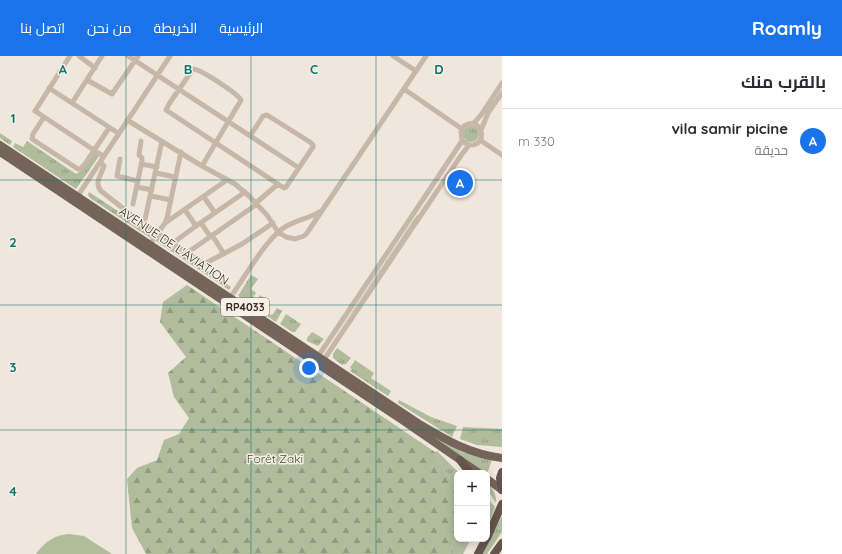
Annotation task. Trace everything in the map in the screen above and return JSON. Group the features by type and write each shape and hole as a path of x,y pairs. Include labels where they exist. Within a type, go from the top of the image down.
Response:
{"highway":[{"path":"460,460 468,470"},
{"path":"502,472 500,478 502,490"},
{"path":"490,531 502,504"},
{"path":"475,554 479,542"},
{"path":"478,554 485,542"},
{"path":"494,554 502,543"}],"main road":[{"name":"AVENUE DE L'AVIATION","path":"0,145 230,298 475,470"},
{"name":"AVENUE DE L'AVIATION","path":"0,152 319,361 447,441 475,453 502,458"},
{"path":"490,481 502,490"}],"street":[{"path":"70,56 35,110 103,156"},
{"path":"79,56 95,68"},
{"path":"72,103 102,56"},
{"path":"128,56 137,58 156,75 178,90 299,168"},
{"path":"77,197 156,75 170,56"},
{"path":"393,56 416,71"},
{"path":"127,120 202,166 235,184 256,204 278,232 290,238 300,238 308,233 426,56"},
{"path":"87,80 112,94 137,58"},
{"path":"202,166 215,143 240,103 241,98 196,68 193,69 166,107 166,110 215,143 278,184 286,187 313,147 312,144 304,138 265,115 261,118 250,136"},
{"path":"472,124 484,110 502,83"},
{"path":"49,88 118,133"},
{"path":"404,89 462,129"},
{"path":"481,130 476,125 466,125 462,129 460,135 462,141 469,145 475,144 480,140 482,133 481,130 488,113 502,92"},
{"path":"44,117 32,137 33,140 78,169 82,168 109,128"},
{"path":"480,140 502,155"},
{"path":"133,204 142,158 139,155 141,141"},
{"path":"144,224 162,141"},
{"path":"319,361 462,141"},
{"path":"319,361 469,145"},
{"path":"150,244 165,223 181,152"},
{"path":"120,159 116,176 138,181"},
{"path":"100,162 104,166 98,182 99,189 144,224 199,262 204,263 224,254 272,223"},
{"path":"141,164 157,167"},
{"path":"156,173 175,177"},
{"path":"165,223 227,180"},
{"path":"187,253 256,204 278,184"},
{"path":"137,187 152,190"},
{"path":"173,243 245,192"},
{"path":"151,196 171,200"},
{"path":"204,197 215,213"},
{"path":"185,210 211,236 224,254"},
{"path":"230,298 263,249 278,232 293,222 323,210"}],"green space":[{"path":"471,126 478,131 479,134 474,141 471,142 464,137 463,134 468,127"},
{"path":"0,133 12,141 10,145 0,138"},
{"path":"27,141 76,174 82,170 94,153 99,156 76,189 13,147 15,143 23,147"},
{"path":"89,192 154,235 152,239 90,198 88,195"},
{"path":"417,215 418,216 331,343"},
{"path":"158,237 231,287 229,290 156,241"},
{"path":"251,275 258,279 251,289 256,293 249,304 238,296"},
{"name":"Forêt Zaki","path":"187,285 435,452 454,487 454,542 449,554 146,554 132,528 127,479 137,468 157,460 164,440 179,434 189,418 174,397 168,373 186,357 160,322 163,302"},
{"path":"260,295 264,298 260,306 271,315 277,308 282,311 276,322 253,307"},
{"path":"286,314 301,324 295,332 292,332 280,324"},
{"path":"312,332 324,339 318,346 307,341 307,338"},
{"path":"337,348 351,358 346,364 342,365 333,358 333,354"},
{"path":"355,360 374,373 371,378 391,391 388,396 350,371 352,369 350,368"},
{"path":"399,400 431,417 457,426 452,437 398,403"},
{"path":"463,427 502,429 502,447 477,445 460,439"},
{"path":"432,435 462,452 492,460 488,470 480,470 432,437"},
{"path":"437,451 456,470 454,470 454,487 435,452"},
{"path":"490,487 496,497 496,503 490,494"},
{"path":"490,501 495,507 490,521"},
{"path":"502,516 502,532 487,554 482,554 488,542 490,542 490,539"},
{"path":"69,534 84,536 112,554 36,554 50,540"},
{"path":"454,542 469,542 463,554 449,554"}],"place":[{"name":"vila samir picine","path":"460,183"}]}
